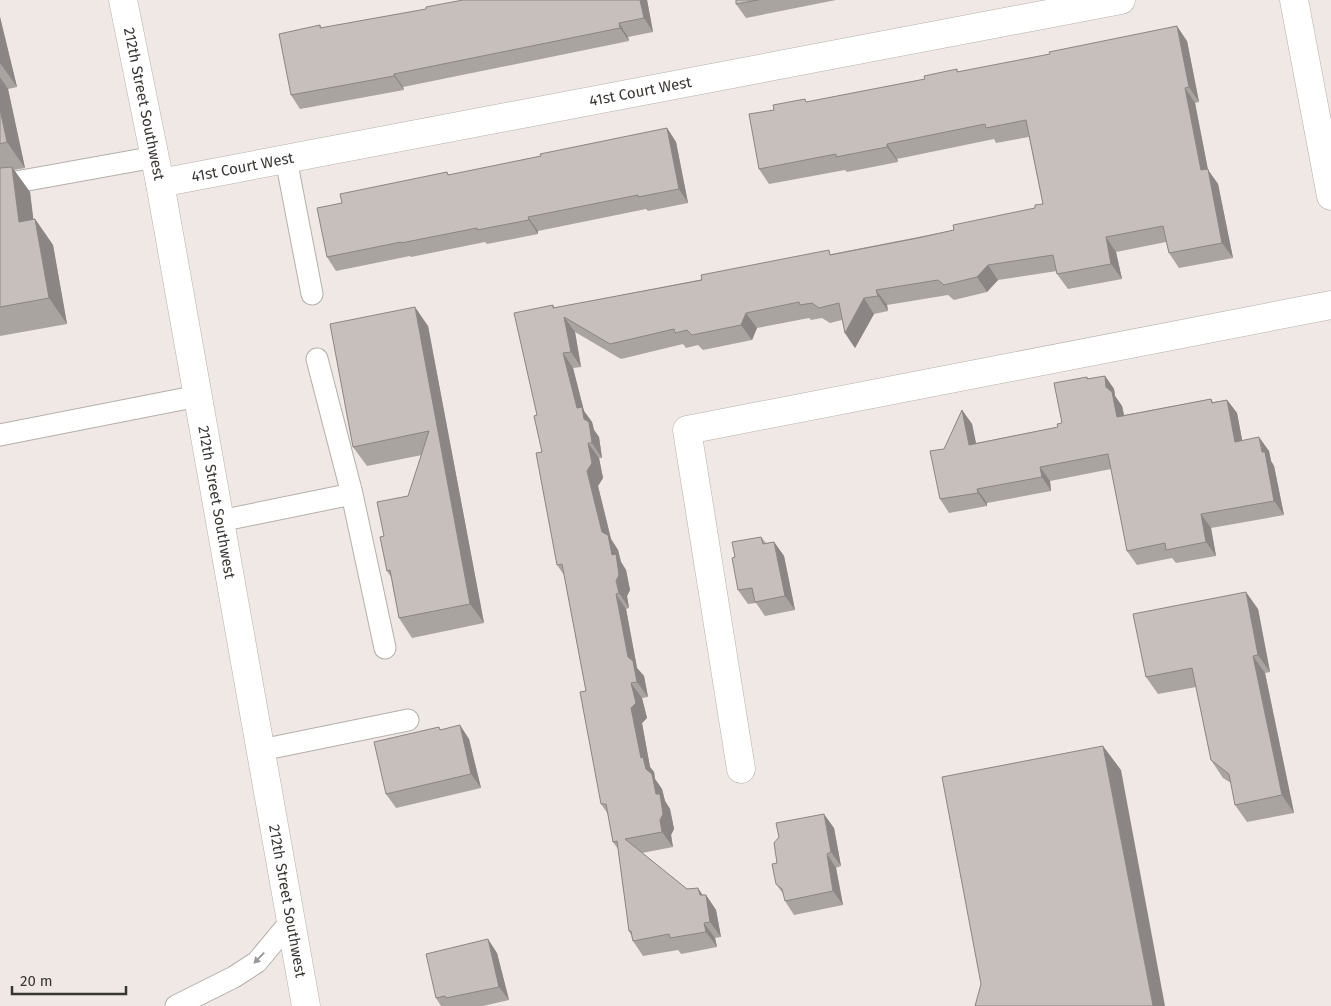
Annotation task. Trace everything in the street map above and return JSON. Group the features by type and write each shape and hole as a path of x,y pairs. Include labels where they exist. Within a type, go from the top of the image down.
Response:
{"street":[{"name":"212th Street Southwest","path":"123,0 157,170 306,1006"},
{"name":"41st Court West","path":"157,170 286,159 1121,0"},
{"path":"1294,0 1331,196"},
{"path":"741,769 687,430 1331,305"}],"lane":[{"path":"286,159 312,294"},
{"path":"0,185 157,170"},
{"path":"317,359 352,494 385,648"},
{"path":"0,435 198,396"},
{"path":"220,521 352,494"},
{"path":"261,750 408,720"},
{"path":"176,1006 234,977 256,962 291,921"}],"building":[{"path":"463,0 640,0 644,18 619,23 620,28 394,74 394,76 291,95 279,34 320,25 320,28 426,9 426,7"},
{"path":"736,0 758,0 736,4"},
{"path":"1177,26 1189,87 1185,88 1201,170 1208,169 1222,243 1169,253 1163,226 1106,237 1111,264 1057,274 1053,255 988,265 977,277 944,285 938,280 876,290 878,296 864,298 845,333 839,303 819,308 812,303 800,305 799,302 746,313 741,325 692,335 687,330 675,333 674,329 610,344 564,317 571,352 563,353 577,408 582,407 584,419 589,422 592,443 588,443 592,463 587,471 602,532 608,535 612,555 616,554 619,575 616,581 619,593 616,594 628,657 633,661 637,682 631,683 636,703 631,708 641,758 643,757 646,769 652,774 656,794 660,794 663,814 660,820 662,832 625,839 687,889 698,888 700,895 706,895 710,922 704,923 706,932 670,938 669,934 633,941 631,931 629,931 617,841 613,842 606,804 601,804 580,692 586,691 562,564 557,565 536,453 542,452 534,416 537,415 514,313 553,305 553,308 702,280 701,275 829,250 830,255 918,238 954,230 953,225 1035,208 1035,205 1043,204 1026,120 986,128 985,124 887,144 887,147 836,157 836,154 759,169 749,114 774,110 773,105 805,99 806,102 925,79 924,76 957,69 957,72 1050,54 1049,52"},
{"path":"0,109 7,142 0,144"},
{"path":"667,128 679,189 638,197 638,195 528,217 529,220 327,257 317,208 342,203 340,194 447,172 448,175"},
{"path":"12,167 19,222 35,219 49,298 0,307 0,168"},
{"path":"415,307 470,604 399,618 390,570 387,571 380,537 384,536 377,502 408,496 429,431 353,447 330,324"},
{"path":"1105,376 1106,387 1112,392 1117,417 1211,399 1212,403 1227,400 1235,442 1259,437 1262,452 1265,452 1274,501 1201,514 1206,542 1166,550 1165,543 1127,551 1108,454 1040,467 1042,477 977,489 978,493 940,499 930,451 944,449 962,410 969,445 1058,427 1057,424 1062,423 1054,383"},
{"path":"761,537 763,544 774,542 785,596 755,602 752,588 738,590 732,558 735,557 732,542"},
{"path":"1246,592 1258,655 1253,656 1282,795 1235,805 1229,774 1211,760 1192,668 1146,677 1133,614"},
{"path":"460,725 471,774 386,794 374,742 439,727 440,730"},
{"path":"1103,746 1153,1006 975,1006 981,984 942,777"},
{"path":"824,814 831,852 827,854 833,891 785,901 782,889 776,884 772,864 777,863 774,843 779,837 776,823"},
{"path":"488,939 499,987 446,998 445,996 436,998 426,954"}]}
